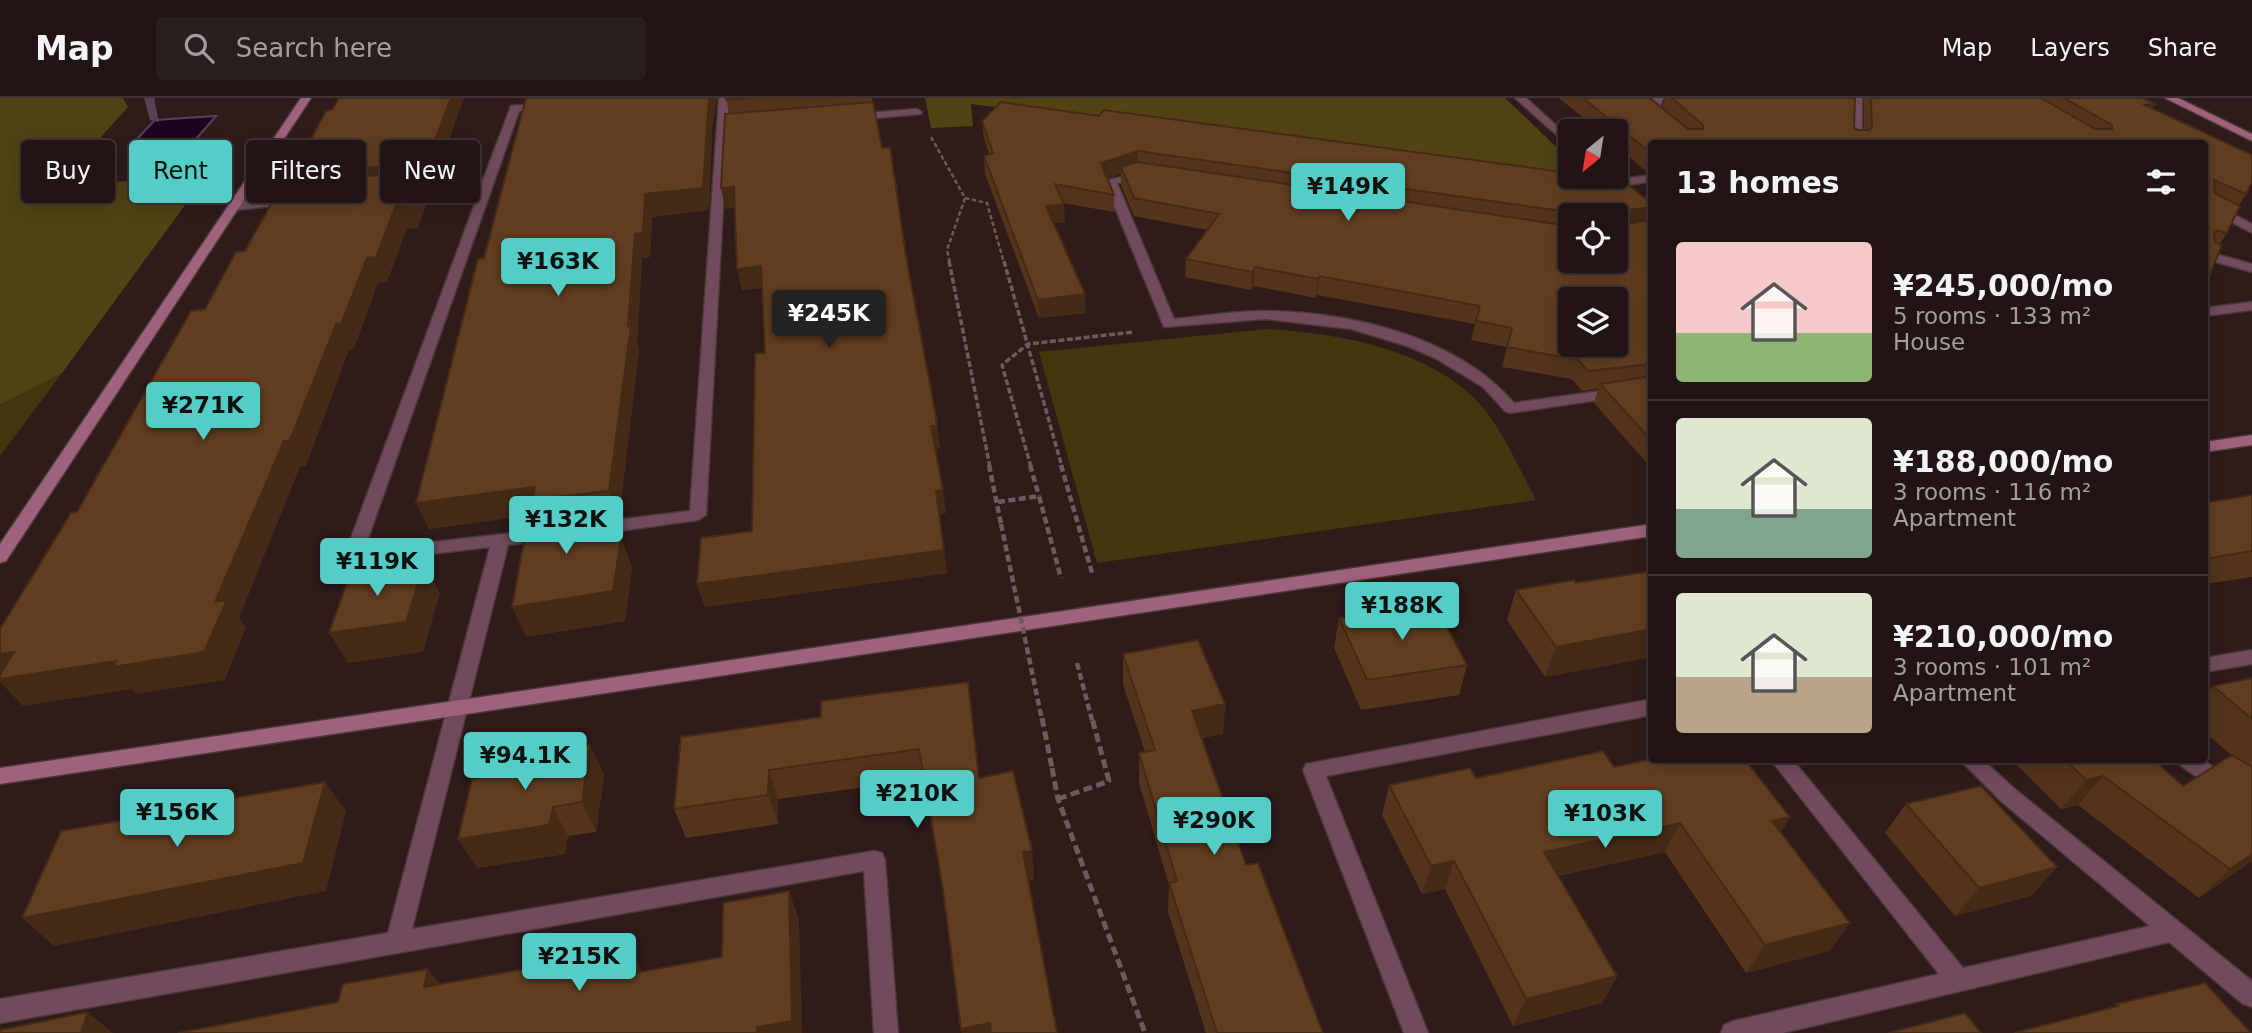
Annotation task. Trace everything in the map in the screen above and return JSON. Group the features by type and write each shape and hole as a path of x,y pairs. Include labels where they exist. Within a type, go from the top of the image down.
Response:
{"street":[{"path":"0,557 306,98"},
{"path":"553,106 515,108 353,557 698,515 727,128 724,98"},
{"path":"1520,98 1558,133"},
{"path":"1658,98 1648,109 1686,140"},
{"path":"1856,140 1857,98"},
{"path":"2170,98 2252,138"},
{"path":"838,118 916,112"},
{"path":"1165,178 1138,174 1110,181 1169,324 1265,315 1328,320 1382,332 1452,363 1487,384 1510,408 1648,389"},
{"path":"1628,182 1648,179"},
{"path":"480,184 488,183"},
{"path":"236,206 270,203"},
{"path":"2208,205 2252,229"},
{"path":"2208,255 2252,268"},
{"path":"2208,312 2252,306"},
{"path":"2208,447 2252,440"},
{"path":"0,776 1648,531"},
{"path":"397,942 500,541"},
{"path":"2208,664 2252,657"},
{"path":"1416,1033 1313,770 1648,708"},
{"path":"1784,763 1958,980"},
{"path":"1973,763 2009,796 2252,996"},
{"path":"2192,763 2252,805"},
{"path":"0,1011 874,860 886,1033"},
{"path":"1733,1033 2172,931"}],"path":[{"path":"916,112 965,198 986,203 1092,573"},
{"path":"965,198 947,250 1058,799 1144,1033"},
{"path":"1061,578 1002,365 1028,344 1145,331 1169,324"},
{"path":"998,502 1038,496"},
{"path":"1058,799 1109,781 1077,663"}],"shaded area":[{"path":"0,98 123,98 128,107 98,140 21,140 21,203 115,203 115,182 129,181 129,203 186,203 62,373 0,405"},
{"path":"925,98 1505,98 1558,149 1558,178 1543,180 971,104 973,126 931,128"},
{"path":"216,116 196,139 136,140 155,120"},
{"path":"1267,329 1322,334 1378,346 1432,368 1455,382 1476,400 1494,422 1536,500 1097,563 1039,352"},
{"path":"62,373 0,456 0,405"}],"building":[{"path":"339,98 451,98 435,140 380,140 380,167 366,168 366,140 310,140 326,111 332,110"},
{"path":"526,98 709,98 703,188 645,194 643,233 635,234 628,326 631,325 609,491 533,500 535,487 416,503 478,259 484,258"},
{"path":"1583,98 1650,98 1688,129 1703,129 1703,125 1672,98 1855,98 1854,127 1857,130 1869,130 1872,127 1871,98 2041,98 2095,129 2112,129 2112,125 2064,98 2143,98 2155,104 2145,105 2252,155 2252,182 2246,194 2214,180 2215,193 2240,206 2227,233 2218,230 2214,233 2215,242 2222,245 2209,277 2208,140 1648,140 1648,151 1628,135 1628,119 1609,119"},
{"path":"873,102 882,148 890,147 907,262 935,411 937,426 931,426 943,490 936,491 944,550 697,584 701,538 752,531 755,354 765,353 761,266 737,269 734,187 721,188 725,114"},
{"path":"1001,102 1099,116 1104,110 1558,171 1558,189 1628,189 1628,184 1648,201 1648,208 1628,210 1628,203 1558,203 1558,211 1138,151 1101,163 1114,195 1055,184 1064,204 1046,206 1085,294 1038,300 984,156 993,153 982,121"},
{"path":"1138,162 1558,224 1558,273 1628,273 1628,224 1648,221 1648,364 1588,371 1578,360 1562,357 1628,357 1628,287 1558,287 1558,356 1507,347 1512,328 1476,321 1480,306 1320,276 1318,279 1255,267 1252,272 1186,259 1219,214 1134,198 1121,167"},
{"path":"380,175 380,203 408,203 396,205 376,257 367,258 341,324 336,324 290,440 284,441 215,602 227,600 204,652 113,667 116,661 0,679 14,652 0,654 0,629 71,513 77,512 191,311 205,309 236,252 245,251 272,203 366,203 366,176"},
{"path":"1648,377 1648,437 1600,384"},
{"path":"2252,495 2252,551 2208,558 2208,502"},
{"path":"606,504 600,541 621,538 613,591 512,607 529,513"},
{"path":"424,564 406,622 329,633 350,574"},
{"path":"1648,572 1648,630 1556,647 1516,590 1574,580 1576,583"},
{"path":"1435,605 1467,665 1367,680 1339,618"},
{"path":"1198,640 1225,704 1192,711 1246,865 1258,863 1323,1033 1217,1033 1169,883 1177,881 1139,753 1155,750 1123,654"},
{"path":"2252,678 2252,719 2213,686"},
{"path":"968,682 979,778 1013,771 1032,851 1023,852 1057,1033 991,1033 990,1023 961,1029 943,890 919,749 769,770 768,795 674,809 681,737 821,717 821,701"},
{"path":"590,745 582,802 553,807 549,825 458,839 472,779 498,774 501,758"},
{"path":"1603,751 1614,767 1648,760 1648,763 1747,763 1790,817 1772,821 1850,923 1765,945 1680,823 1544,852 1617,976 1526,999 1454,861 1431,866 1389,785 1470,768 1476,778"},
{"path":"2232,755 2252,767 2252,854 2230,869 2103,776 2086,780 2068,763 2157,763 2183,786"},
{"path":"325,782 303,863 22,918 61,831"},
{"path":"1981,786 2057,867 1979,888 1906,804"},
{"path":"789,891 792,1021 757,1027 757,1033 178,1033 338,1002 343,984 428,969 424,987 631,950 629,974 722,957 723,903"},
{"path":"2205,983 2251,1033 2014,1033 2118,1006 2116,1004"},
{"path":"88,1012 81,1033 0,1033 0,1030"},
{"path":"1965,1013 1981,1033 1888,1033"}],"waterway":[{"path":"149,98 155,120"}]}
